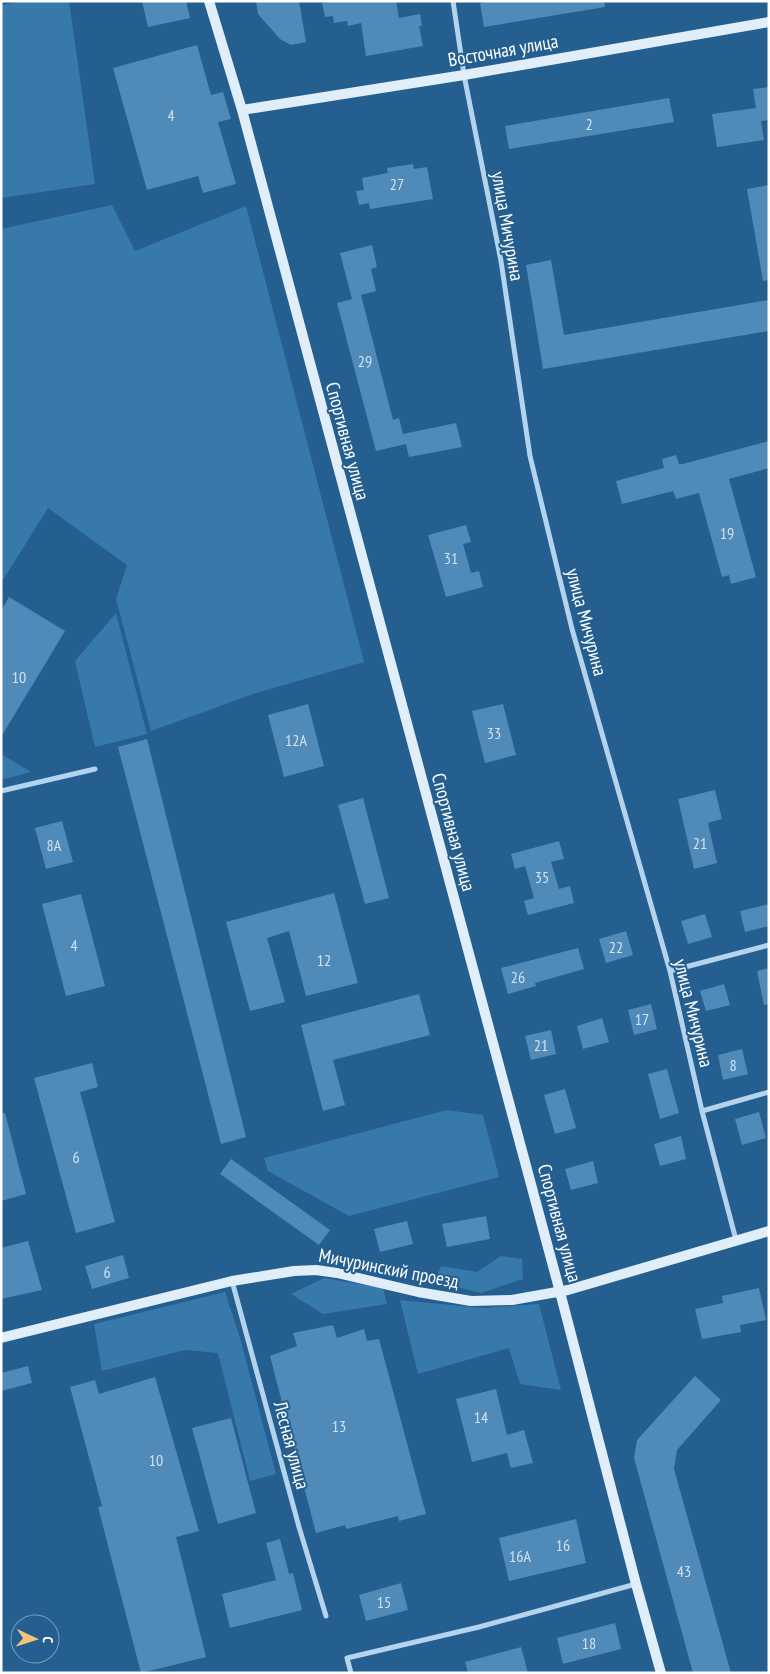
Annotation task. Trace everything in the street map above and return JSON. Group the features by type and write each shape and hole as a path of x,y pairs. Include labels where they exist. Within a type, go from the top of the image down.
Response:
{"street":[{"name":"Спортивная улица","path":"209,1 242,110 661,1673"},
{"name":"улица Мичурина","path":"453,1 464,75 500,261 530,456 572,629 670,971 702,1111 736,1240"},
{"name":"Восточная улица","path":"242,110 464,75 769,22"},
{"path":"1,791 96,769"},
{"path":"670,971 769,945"},
{"path":"702,1111 769,1092"},
{"name":"Мичуринский проезд","path":"1,1338 232,1281 294,1271 316,1270 337,1273 418,1292 471,1301 512,1300 560,1292 769,1231"},
{"name":"Лесная улица","path":"232,1281 299,1527 326,1616"},
{"path":"351,1673 347,1658 479,1628 636,1584"}],"shaded area":[{"path":"24,1 69,1 95,184 1,198 1,5"},
{"path":"112,205 135,251 246,206 364,662 256,693 151,731 116,599 127,565 48,508 1,583 1,229"},
{"path":"116,613 147,734 95,747 75,661"},
{"path":"1,754 31,772 1,780"},
{"path":"447,1110 483,1115 499,1177 349,1216 268,1171 264,1158"},
{"path":"501,1256 522,1259 523,1279 481,1293 435,1282 441,1266 477,1272"},
{"path":"324,1278 383,1288 387,1304 323,1314 291,1294"},
{"path":"225,1292 240,1338 276,1474 250,1481 218,1353 185,1350 102,1371 94,1324"},
{"path":"400,1300 483,1308 539,1304 561,1390 520,1384 509,1348 418,1374"}],"building":[{"path":"142,1 186,1 190,18 148,27"},
{"path":"256,1 299,1 306,42 291,45 280,39 258,14"},
{"path":"333,1 396,1 399,18 420,14 422,26 419,26 423,46 366,56 361,23 348,26 347,21 334,23 333,16 325,17 322,3"},
{"path":"491,1 604,1 605,7 484,27 480,3"},
{"path":"197,45 211,95 223,92 231,119 218,122 236,184 203,193 198,176 147,190 113,68"},
{"path":"769,87 769,120 761,121 764,140 717,147 712,114 756,108 753,89"},
{"path":"669,98 674,122 509,149 505,126"},
{"path":"413,164 414,169 427,167 433,199 370,209 369,203 359,205 356,191 364,190 362,178 388,173 387,168"},
{"path":"769,185 769,280 763,281 747,189"},
{"path":"372,245 377,267 371,269 376,291 361,295 393,420 399,418 403,434 456,423 462,447 409,457 406,444 376,451 337,303 352,299 340,253"},
{"path":"551,260 564,335 769,300 769,331 543,369 526,265"},
{"path":"769,441 769,468 729,479 756,577 731,584 729,575 722,577 699,493 676,499 673,491 622,504 616,481 664,468 662,459 676,455 679,464 683,464"},
{"path":"466,525 471,542 463,544 471,573 479,571 483,587 446,597 428,535"},
{"path":"9,597 65,631 1,737 1,611"},
{"path":"308,704 324,766 284,777 268,715"},
{"path":"503,704 516,755 485,763 472,711"},
{"path":"147,739 246,1137 221,1144 118,747"},
{"path":"715,790 722,819 708,823 717,863 694,869 678,799"},
{"path":"363,798 389,898 365,904 338,805"},
{"path":"62,821 73,862 46,869 35,828"},
{"path":"559,841 564,859 551,862 559,889 570,886 574,903 528,915 524,901 534,898 525,866 515,869 511,854"},
{"path":"334,893 358,983 306,996 289,931 267,938 285,1002 250,1011 226,922"},
{"path":"81,894 105,986 66,996 42,904"},
{"path":"769,904 769,926 745,932 740,911"},
{"path":"705,914 712,937 688,944 681,921"},
{"path":"626,931 633,955 606,963 599,939"},
{"path":"578,948 584,969 535,983 536,986 508,994 501,968"},
{"path":"769,968 769,1004 764,1005 757,971"},
{"path":"724,984 730,1005 706,1011 700,991"},
{"path":"419,994 430,1035 333,1060 345,1105 323,1111 301,1025"},
{"path":"651,1004 657,1029 634,1035 628,1010"},
{"path":"602,1018 609,1042 583,1049 577,1026"},
{"path":"551,1030 556,1054 531,1060 525,1036"},
{"path":"742,1049 748,1074 723,1080 718,1055"},
{"path":"92,1063 98,1087 80,1092 115,1222 76,1233 34,1078"},
{"path":"667,1069 679,1113 660,1119 648,1074"},
{"path":"565,1089 576,1128 555,1134 544,1095"},
{"path":"759,1112 766,1138 742,1145 735,1119"},
{"path":"1,1113 5,1113 26,1194 1,1201"},
{"path":"681,1136 686,1159 660,1166 654,1144"},
{"path":"231,1159 330,1230 319,1245 220,1174"},
{"path":"593,1161 598,1183 571,1190 565,1169"},
{"path":"486,1216 490,1239 447,1247 442,1224"},
{"path":"407,1221 413,1244 380,1252 374,1229"},
{"path":"28,1241 42,1290 1,1299 1,1248"},
{"path":"123,1255 129,1278 92,1289 85,1266"},
{"path":"759,1288 766,1320 740,1325 741,1332 702,1339 695,1309 723,1303 722,1296"},
{"path":"333,1325 337,1338 364,1329 367,1341 379,1339 426,1514 399,1521 398,1516 346,1529 345,1525 316,1533 270,1356 297,1346 293,1333"},
{"path":"28,1366 32,1383 1,1391 1,1373"},
{"path":"695,1376 721,1400 677,1450 674,1469 731,1673 693,1673 634,1458 637,1440"},
{"path":"155,1377 199,1531 176,1537 206,1657 141,1673 98,1507 102,1506 70,1387 95,1380 99,1394"},
{"path":"496,1389 507,1435 524,1430 533,1463 511,1468 507,1453 472,1462 456,1399"},
{"path":"231,1418 256,1513 218,1524 192,1428"},
{"path":"576,1519 586,1563 509,1581 499,1538"},
{"path":"280,1539 289,1574 293,1573 302,1610 230,1628 222,1594 276,1580 266,1543"},
{"path":"401,1583 408,1610 366,1621 359,1595"},
{"path":"615,1623 621,1649 563,1664 557,1638"},
{"path":"521,1647 528,1673 468,1673 465,1662"}]}
